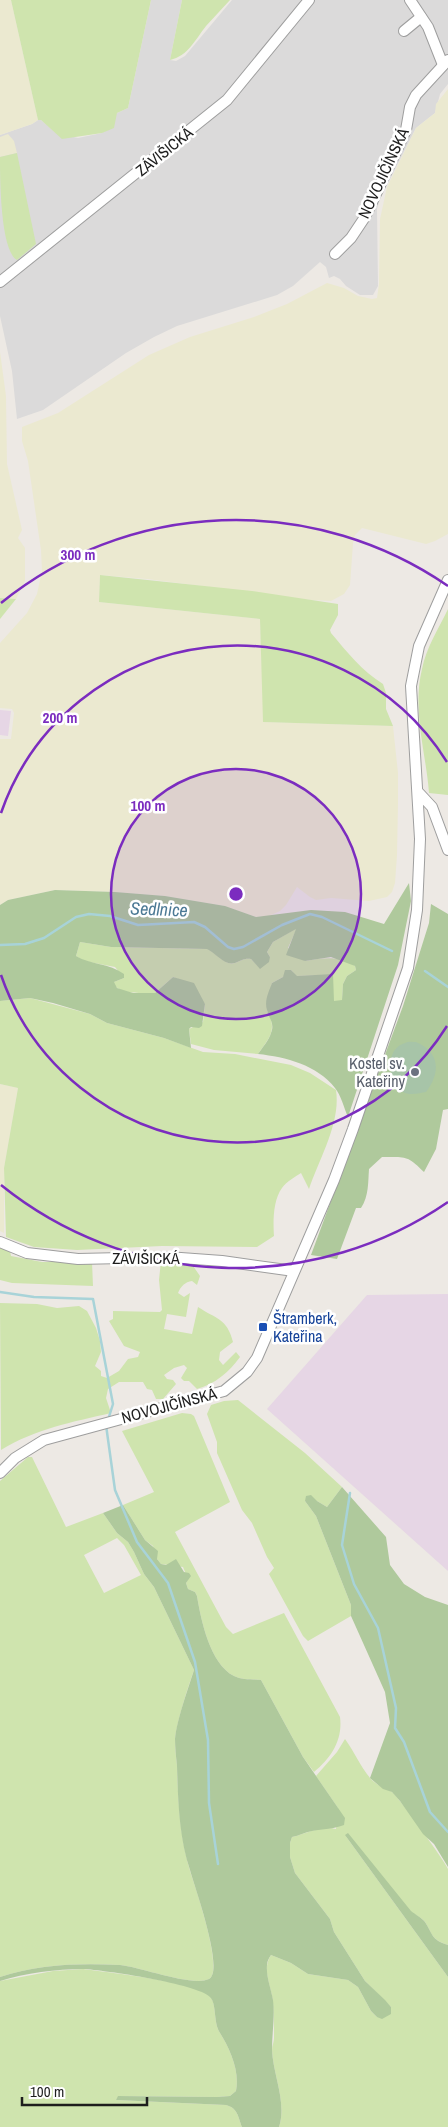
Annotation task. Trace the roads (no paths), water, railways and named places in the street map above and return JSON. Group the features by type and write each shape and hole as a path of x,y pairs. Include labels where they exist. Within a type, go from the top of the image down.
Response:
{"street":[{"name":"ZÁVIŠICKÁ","path":"0,282 226,100 309,0"},
{"name":"NOVOJIČÍNSKÁ","path":"335,254 351,238 364,217 406,130 410,107 416,95 445,63 428,27 410,0"},
{"path":"404,30 421,17"},
{"name":"NOVOJIČÍNSKÁ","path":"0,1473 15,1458 44,1440 206,1397 228,1388 247,1372 257,1358 334,1180 408,968 417,910 420,839 411,698 412,674 419,646 448,580"},
{"path":"418,793 432,807 448,850"},
{"name":"ZÁVIŠICKÁ","path":"0,1242 27,1253 78,1259 167,1257 222,1261 294,1271"}],"waterway":[{"name":"Sedlnice","path":"0,945 25,944 44,938 76,917 89,914 110,916 138,925 194,922 205,927 228,947 234,949 243,947 282,925 310,914 322,917 392,951"},
{"name":"Sedlnice","path":"425,971 448,987"},
{"path":"0,1292 34,1297 93,1299 113,1404 108,1420"},
{"path":"106,1425 115,1490 137,1542 168,1583 195,1662 208,1740 209,1803 218,1864"},
{"path":"350,1493 342,1545 354,1584 378,1628 396,1708 395,1728 404,1742 430,1812 448,1832"}],"place":[{"name":"Kostel sv. Kateřiny","path":"415,1072"},
{"name":"Štramberk, Kateřina","path":"263,1327"}]}
